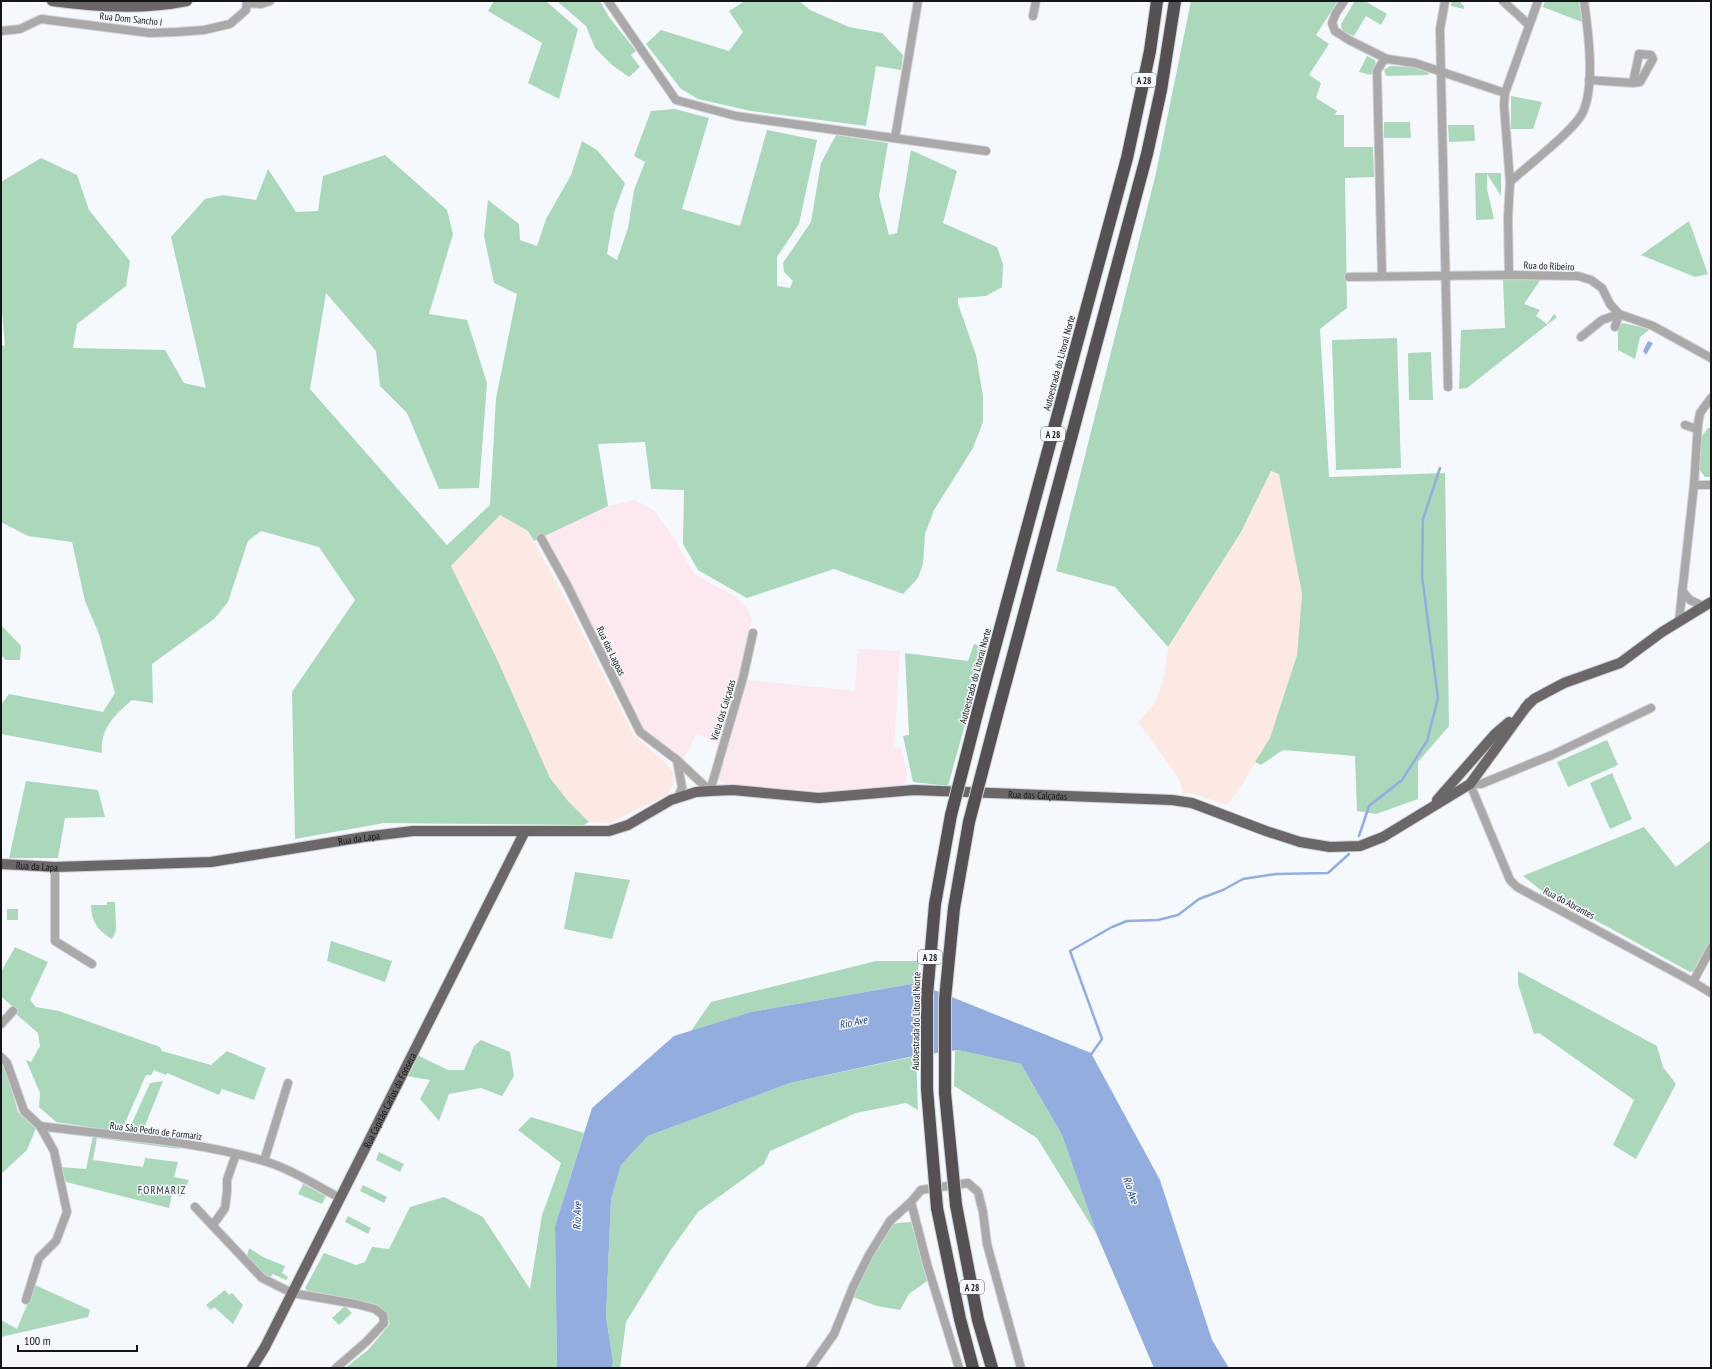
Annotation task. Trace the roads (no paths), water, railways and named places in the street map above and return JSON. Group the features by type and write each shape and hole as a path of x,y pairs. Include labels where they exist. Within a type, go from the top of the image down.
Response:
{"highway":[{"name":"Autoestrada do Litoral Norte","path":"973,1368 960,1319 937,1208 927,1089 927,995 936,904 951,815 1127,158 1150,51 1158,1"},
{"name":"A 28","path":"992,1368 978,1320 956,1205 945,1092 945,999 954,908 969,822 1147,154 1161,90 1175,1"}],"main road":[{"path":"52,1 126,7 158,6 187,1"},
{"path":"1431,808 1495,734 1534,699 1564,683 1620,663 1679,621 1707,604"},
{"path":"1431,808 1470,784 1529,704"},
{"path":"1460,774 1470,784"},
{"name":"Rua das Calçadas","path":"710,791 733,790 819,798 914,790 1172,800 1192,803 1266,831 1300,842 1330,847 1360,846 1382,836 1431,808"},
{"name":"Rua da Lapa","path":"1,864 55,867 211,862 364,837 413,831 609,831 628,825 678,798 696,792 710,791"},
{"name":"Rua Capitão Carlos da Fonseca","path":"252,1368 265,1347 525,831"}],"street":[{"path":"247,2 261,4 270,1"},
{"path":"608,1 676,100 736,116 986,151"},
{"path":"895,138 918,1"},
{"path":"1034,16 1036,1"},
{"path":"1344,1 1336,13 1332,23 1335,31 1387,59 1415,63 1505,93"},
{"path":"1445,1 1440,29 1448,387"},
{"path":"1503,1 1529,26"},
{"path":"1509,275 1508,218 1510,182 1504,104 1505,93 1538,1"},
{"path":"1510,182 1568,130 1582,114 1587,97 1589,80 1589,41 1584,1"},
{"name":"Rua Dom Sancho I","path":"1,31 20,29 41,19 150,33 204,30 230,24 246,10 247,2"},
{"path":"1382,276 1378,71 1383,62 1387,59"},
{"path":"1589,80 1633,83"},
{"name":"Rua do Ribeiro","path":"1349,277 1509,275 1578,276 1591,280 1602,288 1610,304 1619,314"},
{"path":"1615,327 1619,314"},
{"path":"1581,337 1602,320 1619,314 1653,326 1711,358"},
{"path":"1679,621 1694,485 1700,413 1711,398"},
{"path":"1685,425 1698,429"},
{"path":"1694,485 1711,485"},
{"name":"Rua das Lagoas","path":"541,538 567,585 640,732 677,760 710,791"},
{"path":"1682,591 1690,600 1707,604"},
{"name":"Viela das Calçadas","path":"710,791 743,678 753,634"},
{"path":"1470,784 1481,784 1651,708"},
{"path":"677,760 682,787 678,798"},
{"name":"Rua do Abrantes","path":"1470,784 1510,880 1517,887 1711,993"},
{"path":"55,867 55,941 92,964"},
{"path":"1693,982 1711,948"},
{"path":"1,1024 13,1011"},
{"path":"1,1057 7,1063 24,1111 40,1126 54,1151 67,1212 56,1241 39,1258 26,1300"},
{"path":"264,1161 288,1083"},
{"name":"Rua São Pedro de Formariz","path":"40,1126 202,1147 236,1154 264,1161 340,1198"},
{"path":"48,1140 49,1136 59,1128"},
{"path":"213,1225 225,1208 227,1180 236,1154"},
{"path":"810,1368 834,1334 853,1288 869,1255 890,1221 911,1202 921,1190 968,1183 978,1192 983,1212 987,1244 1021,1368"},
{"path":"911,1202 927,1264 959,1368"},
{"path":"195,1207 262,1278 292,1293 356,1304 375,1309 383,1314 384,1323 336,1368"}],"water":[{"path":"1648,341 1653,343 1646,355 1643,351"},
{"name":"Rio Ave","path":"917,983 1091,1053 1160,1180 1212,1340 1229,1368 1154,1368 1097,1235 1062,1135 1021,1064 958,1050 909,1057 790,1083 648,1136 621,1165 611,1200 606,1317 613,1361 612,1368 557,1368 555,1226 592,1108 674,1036 751,1012"}],"waterway":[{"path":"1359,836 1369,806 1402,780 1427,741 1438,698 1422,576 1423,519 1440,468"},
{"path":"1090,1056 1102,1039 1070,951 1112,927 1127,921 1158,920 1178,915 1199,899 1223,890 1243,879 1276,874 1328,873 1349,854"}],"district":[{"name":"FORMARIZ","path":"162,1190"}]}
